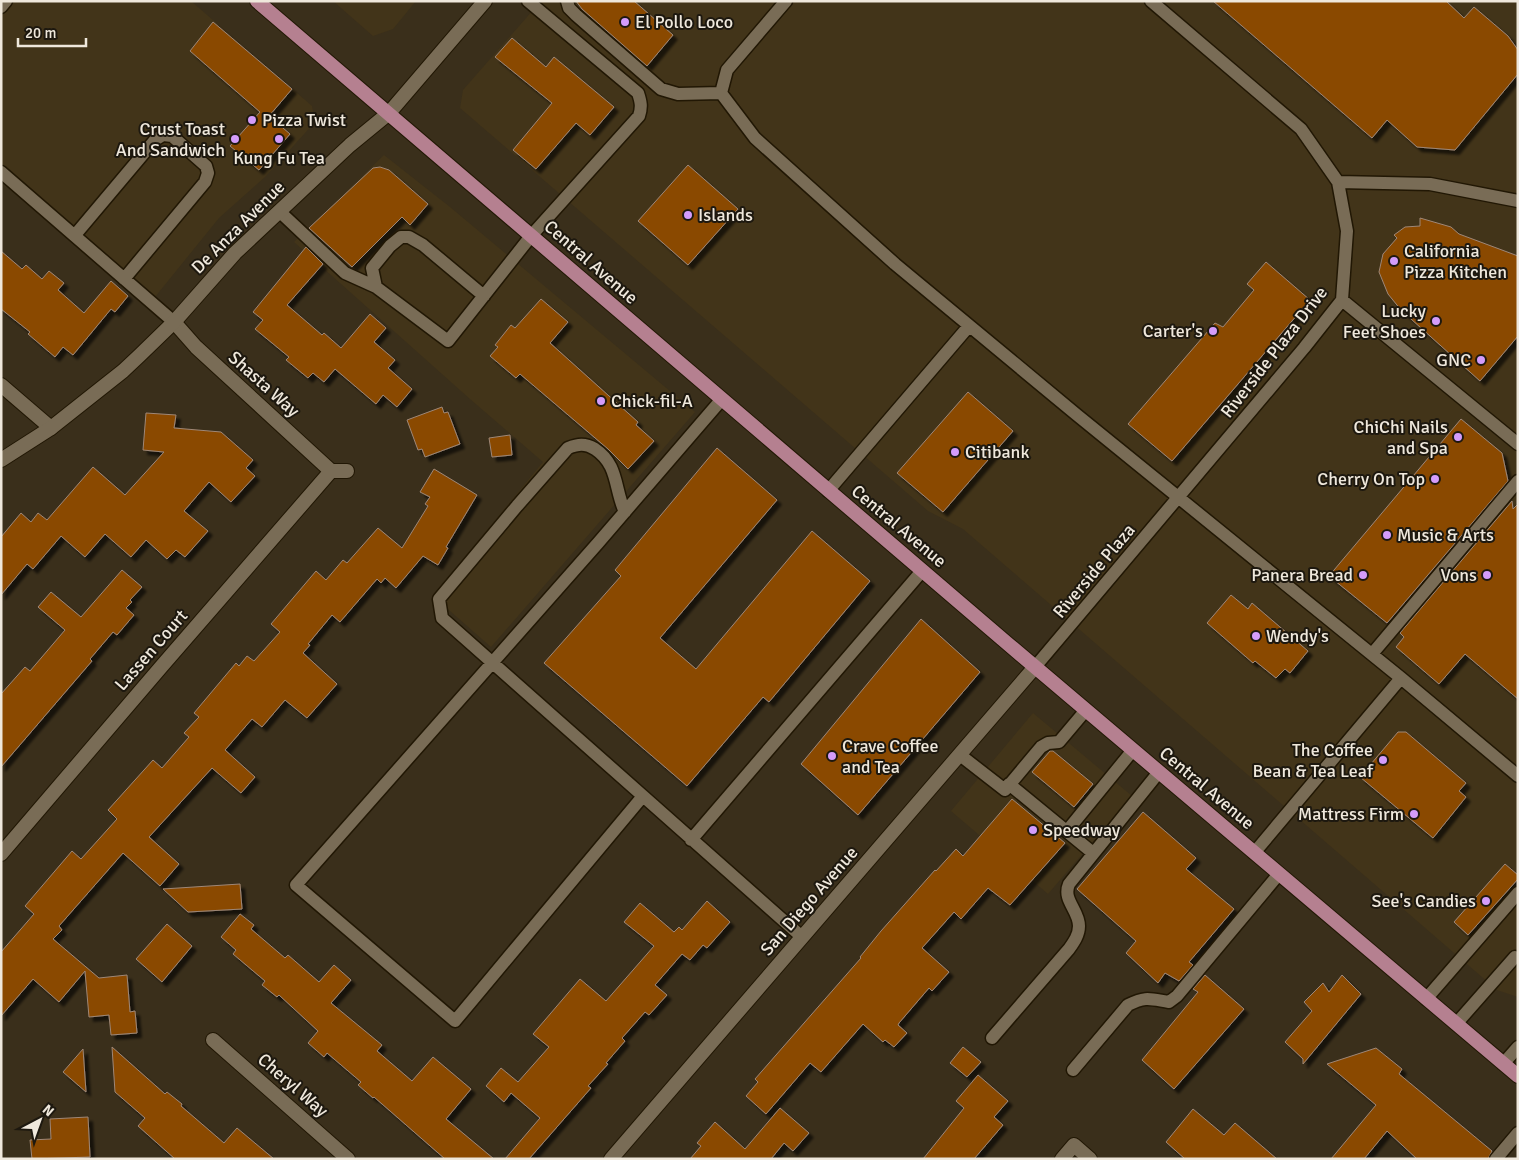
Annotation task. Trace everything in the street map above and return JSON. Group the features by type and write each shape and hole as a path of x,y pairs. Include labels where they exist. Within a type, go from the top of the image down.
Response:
{"main road":[{"name":"Central Avenue","path":"257,1 1035,668 1518,1076"}],"street":[{"name":"De Anza Avenue","path":"1,460 51,428 122,372 174,322 235,253 350,145 389,113 484,1"},
{"name":"Shasta Way","path":"174,322 196,348 331,471"},
{"path":"1,385 51,428"},
{"path":"331,471 347,471"},
{"name":"Lassen Court","path":"1,854 161,666 331,471"},
{"name":"San Diego Avenue","path":"611,1159 1035,668"},
{"name":"Cheryl Way","path":"213,1040 348,1159"},
{"path":"1062,1159 1074,1145 1090,1159"}],"lane":[{"path":"1,7 6,1"},
{"path":"279,211 345,273 376,287 448,341 532,236 639,116 641,109 638,93 528,1"},
{"path":"567,1 569,8 576,15 661,89 678,94 721,93"},
{"path":"721,93 727,70 786,1"},
{"name":"Riverside Plaza Drive","path":"1151,1 1301,129 1338,182 1347,232 1342,300 1179,496"},
{"path":"721,93 755,138 881,252 1070,410 1179,496 1518,776"},
{"path":"75,235 155,140 163,135 172,136 206,166 208,173 205,182 124,278"},
{"path":"1,172 174,322"},
{"path":"1338,182 1430,184 1518,201"},
{"path":"376,287 372,268 390,246 401,237 409,237 423,245 484,296"},
{"path":"1342,300 1518,444"},
{"path":"828,490 969,326"},
{"path":"643,796 455,1021 296,885 492,664 722,399"},
{"path":"625,512 610,463 601,453 589,445 577,444 568,448 439,599 442,618 802,937"},
{"path":"1372,654 1518,482"},
{"name":"Riverside Plaza","path":"1035,668 1179,496"},
{"path":"691,840 922,571"},
{"path":"1254,853 1401,678"},
{"path":"960,755 1005,790 1041,747 1048,743 1059,742 1086,710"},
{"path":"1067,831 1133,750"},
{"path":"992,1038 1070,949 1077,938 1080,926 1067,896 1067,888 1074,876 1159,772"},
{"path":"1009,784 1093,853"},
{"path":"1073,1070 1128,1005 1140,999 1150,998 1169,1002 1177,996 1279,874"},
{"path":"1426,999 1518,893"},
{"path":"1456,1024 1515,957"},
{"path":"1503,1064 1518,1047"},
{"path":"1496,1159 1518,1133"}],"shaded area":[{"path":"1,1 191,1 312,106 315,122 265,177 219,218 155,297 1,165"},
{"path":"333,1 416,1 393,29 373,36"},
{"path":"541,1 1518,1 1518,997 1497,990 963,529 928,511 460,108 463,90"},
{"path":"384,155 450,207 695,412 491,647 433,596 543,462 294,242"},
{"path":"1033,713 1132,796 1048,894 951,811"}],"building":[{"name":"El Pollo Loco","path":"576,1 634,1 673,35 647,66 582,9"},
{"path":"1213,1 1446,1 1464,18 1474,7 1508,36 1518,50 1518,74 1455,150 1417,147 1387,120 1372,138"},
{"path":"213,22 292,89 269,116 290,134 259,170 230,146 260,112 190,51"},
{"path":"512,38 546,67 554,57 614,107 590,135 576,123 536,169 513,150 552,103 495,57"},
{"name":"Islands","path":"688,165 738,209 688,265 638,221"},
{"path":"380,167 389,170 428,204 410,225 402,217 352,267 309,228 373,168"},
{"path":"1420,218 1451,227 1459,234 1518,256 1518,336 1480,381 1401,310 1388,294 1379,272 1383,254 1397,238 1394,235 1405,227 1420,226"},
{"path":"306,247 323,264 287,305 322,335 324,333 341,348 370,314 386,328 374,342 395,360 388,368 412,389 397,407 383,395 376,404 335,369 324,382 313,373 308,378 286,360 289,357 255,329 263,320 253,312"},
{"path":"1,251 22,269 26,265 42,279 49,271 64,283 58,290 84,313 111,281 128,296 115,312 111,309 73,355 63,347 55,357 28,334 30,332 1,309"},
{"path":"1266,262 1310,300 1172,461 1128,424 1215,323 1223,327 1254,290 1247,284"},
{"path":"541,299 568,322 550,343 638,422 636,425 654,441 628,469 608,449 520,374 516,378 490,356 498,347 495,345 511,325 515,328"},
{"name":"Citibank","path":"968,392 1013,431 943,512 897,473"},
{"path":"442,407 444,413 448,412 460,444 425,457 422,449 418,450 407,420"},
{"path":"146,413 176,415 174,428 221,432 253,460 246,468 255,476 231,502 209,482 184,511 208,531 185,557 176,550 167,559 146,540 131,557 105,534 85,557 61,536 33,569 27,564 1,595 1,537 21,513 31,522 38,513 47,520 93,467 125,495 164,452 143,450"},
{"path":"1461,419 1502,453 1508,481 1387,623 1329,576"},
{"path":"510,435 512,455 492,457 489,438"},
{"path":"717,448 777,500 660,638 696,669 812,531 870,581 769,702 763,697 687,786 544,663 621,576 615,570"},
{"path":"434,469 477,495 446,547 448,548 438,565 423,556 396,588 385,578 381,583 377,579 340,622 332,615 303,653 337,684 307,718 285,700 262,727 252,719 225,750 255,777 241,793 212,768 149,837 179,864 160,886 123,853 59,926 62,930 53,939 99,978 127,975 130,1012 135,1011 137,1033 111,1035 109,1015 89,1017 85,971 59,1002 33,979 1,1016 1,952 34,914 25,906 72,851 81,859 117,819 108,810 153,760 162,768 189,737 184,733 199,717 194,713 236,663 239,666 247,656 254,661 280,632 271,624 316,571 326,580 343,560 347,563 378,528 402,548 428,506 425,504 430,497 420,492"},
{"name":"Vons","path":"1512,501 1513,509 1518,504 1518,699 1465,654 1439,684 1396,647 1404,637 1400,633"},
{"path":"122,570 142,587 130,600 132,602 126,608 134,615 117,635 113,632 90,659 92,661 1,767 1,694 25,667 30,671 65,630 38,607 51,592 81,617"},
{"name":"Wendy's","path":"1231,595 1248,609 1252,603 1308,651 1290,673 1285,669 1276,678 1255,661 1253,663 1207,623"},
{"path":"921,619 980,672 858,815 801,764"},
{"path":"1398,732 1406,732 1466,783 1459,791 1466,797 1433,838 1360,777"},
{"path":"1050,751 1053,751 1093,784 1074,807 1032,772"},
{"path":"1012,799 1065,843 1010,905 988,888 961,919 954,912 922,948 949,972 932,991 929,988 899,1023 898,1025 907,1033 894,1047 885,1040 883,1042 863,1024 821,1072 810,1063 766,1114 746,1096 758,1082 755,1079 935,870 956,849 963,856"},
{"path":"1143,812 1196,858 1186,869 1234,909 1189,962 1193,965 1179,981 1165,973 1158,983 1126,953 1136,941 1077,889"},
{"name":"See's Candies","path":"1505,864 1518,875 1518,879 1468,935 1454,922"},
{"path":"240,884 242,909 188,912 163,889"},
{"path":"707,901 730,922 707,948 703,945 690,960 682,954 655,985 667,995 649,1015 645,1012 622,1038 625,1041 588,1086 591,1088 529,1159 505,1159 540,1118 511,1093 504,1102 486,1086 501,1068 518,1082 549,1047 533,1034 580,979 606,1001 654,946 624,922 640,903 674,932 679,927 682,930"},
{"path":"240,914 254,925 251,929 285,958 288,955 319,982 334,965 351,980 331,1003 382,1045 377,1051 412,1081 433,1057 471,1089 446,1119 494,1159 445,1159 358,1085 361,1082 327,1053 324,1057 308,1043 318,1031 279,995 277,997 262,985 265,981 233,954 236,950 221,937"},
{"path":"167,924 192,946 162,982 136,959"},
{"path":"1205,975 1244,1009 1174,1089 1142,1060 1198,992 1193,989"},
{"path":"1342,975 1361,994 1303,1064 1303,1059 1285,1042 1312,1011 1304,1002 1323,983 1329,992"},
{"path":"112,1047 165,1094 167,1092 182,1104 181,1106 224,1143 237,1128 274,1159 175,1159 138,1126 145,1118 115,1092"},
{"path":"963,1047 981,1062 967,1077 950,1063"},
{"path":"1376,1048 1402,1069 1399,1074 1492,1151 1488,1159 1417,1159 1387,1131 1364,1159 1331,1159 1376,1105 1327,1064"},
{"path":"83,1049 86,1092 63,1072"},
{"path":"978,1075 1008,1101 994,1117 1003,1125 974,1159 923,1159 964,1108 956,1101"},
{"path":"780,1108 809,1133 793,1151 784,1143 771,1159 690,1159 701,1146 697,1143 715,1122 745,1149"},
{"path":"1193,1109 1224,1135 1235,1123 1277,1159 1185,1159 1166,1142"},
{"path":"88,1117 90,1157 32,1159 30,1140 51,1139 50,1119"}],"place":[{"name":"El Pollo Loco","path":"625,22"},
{"name":"Pizza Twist","path":"252,120"},
{"name":"Crust Toast And Sandwich","path":"235,139"},
{"name":"Kung Fu Tea","path":"279,139"},
{"name":"Islands","path":"688,215"},
{"name":"California Pizza Kitchen","path":"1394,261"},
{"name":"Lucky Feet Shoes","path":"1436,321"},
{"name":"Carter's","path":"1213,331"},
{"name":"GNC","path":"1481,360"},
{"name":"Chick-fil-A","path":"601,401"},
{"name":"ChiChi Nails and Spa","path":"1458,437"},
{"name":"Citibank","path":"955,452"},
{"name":"Cherry On Top","path":"1435,479"},
{"name":"Music & Arts","path":"1387,535"},
{"name":"Panera Bread","path":"1363,575"},
{"name":"Vons","path":"1487,575"},
{"name":"Wendy's","path":"1256,636"},
{"name":"Crave Coffee and Tea","path":"832,756"},
{"name":"The Coffee Bean & Tea Leaf","path":"1383,760"},
{"name":"Mattress Firm","path":"1414,814"},
{"name":"Speedway","path":"1033,830"},
{"name":"See's Candies","path":"1486,901"}]}
